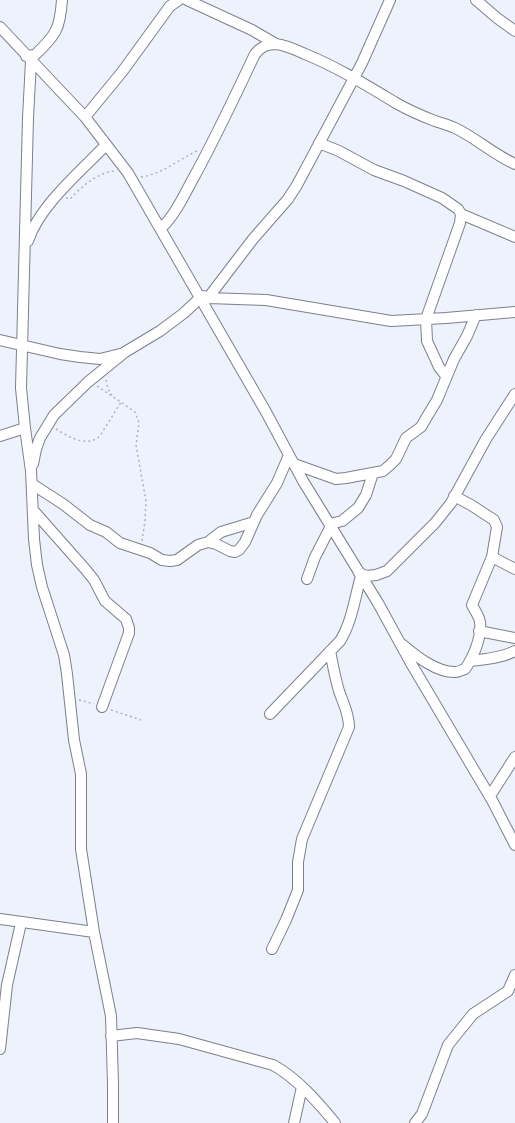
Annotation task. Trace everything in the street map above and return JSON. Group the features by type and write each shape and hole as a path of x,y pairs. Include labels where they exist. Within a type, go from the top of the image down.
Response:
{"street":[{"path":"29,58 35,55 57,30 60,22 62,0"},
{"path":"85,117 122,72 170,6 179,0"},
{"path":"187,0 252,30 276,44 289,47 320,60 398,104 435,121 455,128 504,159 515,164"},
{"path":"31,471 40,438 54,415 89,380 125,352 160,331 184,313 202,296 288,199 362,64 390,0"},
{"path":"476,0 515,31"},
{"path":"0,27 85,117 126,170 202,296 302,481 360,574 490,796 515,845"},
{"path":"161,228 167,223 183,197 213,142 255,54 267,45 276,44"},
{"path":"29,58 21,388 31,471 37,565 42,587 64,655 71,722 81,774 81,849 94,932 110,1016 114,1084 113,1123"},
{"path":"319,143 339,151 374,170 404,181 442,198 458,209 461,214 515,237"},
{"path":"25,250 31,231 38,218 106,145"},
{"path":"446,376 439,367 427,341 426,319 460,223 461,214"},
{"path":"202,296 266,300 391,321 515,312"},
{"path":"291,460 336,479 383,471 396,459 406,438 421,427 428,416 437,400 446,376 476,315"},
{"path":"0,340 60,354 100,359 125,352"},
{"path":"360,574 367,576 376,575 387,571 435,523 454,496 486,439 515,394"},
{"path":"0,436 25,428"},
{"path":"208,542 230,551 235,552 239,550 291,460"},
{"path":"307,579 315,557 330,525 342,521 358,508 366,495 373,473"},
{"path":"32,484 63,504 90,525 106,532 120,543 140,549 162,560 177,560 198,545 208,542 220,532 254,522"},
{"path":"398,641 413,654 443,671 456,672 465,670 471,661 476,646 480,621 472,605 492,557 497,527 494,520 454,496"},
{"path":"33,510 86,570 94,580 106,601 126,619 128,623 128,633 102,707"},
{"path":"492,557 515,569"},
{"path":"270,714 330,651 344,634 360,574"},
{"path":"479,631 515,638"},
{"path":"272,949 289,914 298,890 298,862 302,839 348,727 349,719 334,674 330,651"},
{"path":"471,661 499,657 515,651"},
{"path":"490,796 515,757"},
{"path":"0,919 94,932"},
{"path":"0,1049 7,985 21,923"},
{"path":"415,1123 422,1114 448,1045 473,1014 508,991 515,975"},
{"path":"111,1036 138,1033 178,1039 264,1062 283,1070 302,1087 335,1123"},
{"path":"294,1123 302,1087"}],"path":[{"path":"62,191 68,199 70,199 101,175 126,170 138,177 155,173 213,142"},
{"path":"105,368 108,389 112,396"},
{"path":"89,380 135,412 139,423 136,445 146,501 145,521 140,549"},
{"path":"49,424 67,436 84,441 96,440 121,402"}]}
